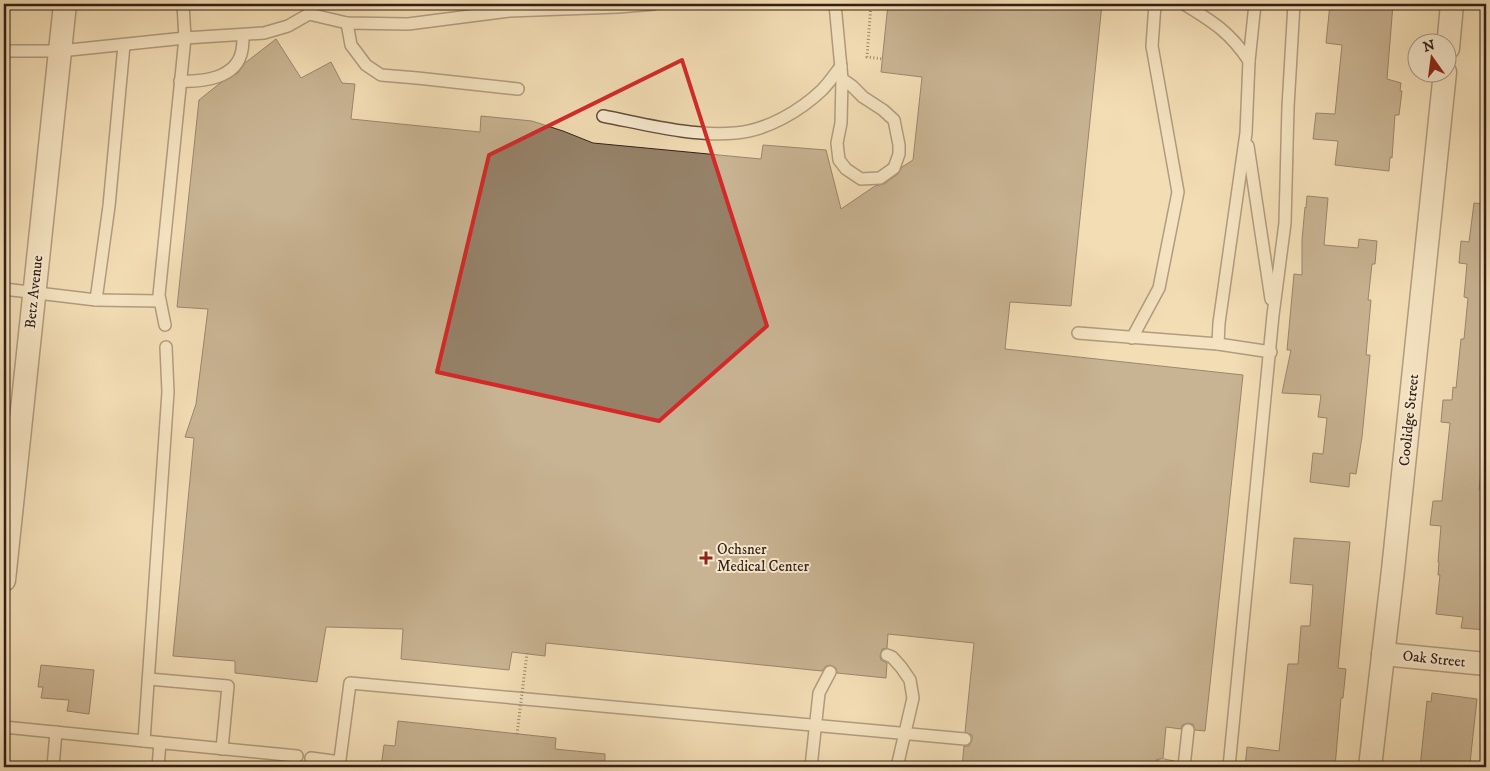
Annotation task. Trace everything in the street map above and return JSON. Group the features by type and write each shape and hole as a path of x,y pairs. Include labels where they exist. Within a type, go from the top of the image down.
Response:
{"street":[{"name":"Betz Avenue","path":"4,580 65,4"},
{"path":"1449,32 1452,4"},
{"name":"Coolidge Street","path":"1370,767 1411,402 1444,82"},
{"name":"Oak Street","path":"1382,654 1486,664"}],"lane":[{"path":"165,325 159,294 185,38 183,4"},
{"path":"4,51 60,52 185,38 264,33 288,26 309,9 346,24 408,24 509,10 618,7 654,4"},
{"path":"835,4 842,79 841,123 837,143 839,160 846,169 861,179 880,178 894,168 899,154 894,120 842,79"},
{"path":"1132,338 1159,288 1178,192 1152,46 1155,4"},
{"path":"1184,4 1218,25 1238,44 1249,61"},
{"path":"1218,344 1218,323 1246,133 1249,61 1255,4"},
{"path":"1229,767 1274,315 1285,223 1288,107 1294,4"},
{"path":"346,24 351,45 366,65 381,75 518,89"},
{"path":"180,81 202,82 229,70 236,64 242,52 243,34"},
{"path":"96,300 109,206 124,45"},
{"path":"603,116 698,133 736,134 768,125 800,108 823,89 841,66"},
{"path":"1246,133 1274,315"},
{"path":"4,290 96,300 160,301"},
{"path":"1078,333 1218,344 1271,352"},
{"path":"144,741 168,392 166,347"},
{"path":"887,655 901,667 910,680 913,698 897,767"},
{"path":"812,767 819,693 830,672"},
{"path":"149,679 228,686 222,749"},
{"path":"311,758 340,764 350,683 964,739"},
{"path":"4,727 297,756"},
{"path":"1184,767 1188,730"},
{"path":"53,767 56,732"},
{"path":"158,767 160,743"}],"path":[{"path":"871,4 867,57 883,59"},
{"path":"517,734 527,653"}],"highlighted area":[{"path":"682,60 767,326 659,421 437,372 489,155"}],"building":[{"name":"Ochsner Medical Center","path":"888,4 1102,4 1071,306 1010,302 1005,349 1243,375 1205,731 1195,730 1193,724 1188,723 1182,725 1181,729 1166,727 1163,758 1156,760 1155,767 962,767 964,746 969,746 972,740 972,735 965,732 974,643 888,634 887,648 882,649 880,656 881,660 887,663 886,678 837,673 836,668 830,665 826,666 822,671 546,643 545,656 512,652 509,670 401,659 403,629 326,627 317,682 235,673 235,661 173,656 194,438 185,437 196,404 208,309 177,307 199,100 219,84 238,73 245,63 276,39 301,78 331,62 342,83 355,84 351,119 480,132 481,116 532,121 593,143 761,159 763,145 826,150 841,209 875,186 884,184 898,174 902,167 913,160 922,77 881,72"},
{"path":"1330,4 1393,4 1387,79 1401,83 1400,91 1402,91 1399,115 1395,115 1392,158 1390,157 1389,171 1335,165 1338,141 1313,139 1316,113 1335,114 1342,45 1326,43"},
{"path":"1307,196 1328,198 1324,245 1358,248 1359,239 1377,241 1368,300 1371,300 1366,355 1370,355 1362,437 1356,474 1350,473 1349,487 1310,482 1313,453 1323,454 1327,418 1318,417 1321,395 1282,393 1291,350 1287,350 1294,274 1302,275 1302,240"},
{"path":"1474,203 1486,204 1486,453 1483,453 1479,490 1486,491 1486,528 1482,568 1486,569 1486,630 1461,628 1463,617 1436,614 1440,575 1438,575 1438,562 1441,526 1430,525 1433,501 1442,501 1450,423 1441,422 1443,400 1452,400 1453,387 1456,388 1461,339 1464,339 1468,298 1464,297 1467,264 1459,263 1461,241 1469,242"},
{"path":"1294,538 1350,542 1338,668 1346,669 1343,698 1341,698 1335,767 1245,767 1247,747 1279,751 1288,664 1298,664 1301,626 1310,626 1313,585 1290,583"},
{"path":"41,665 94,670 89,714 67,711 69,700 41,698 43,687 38,687"},
{"path":"1432,693 1477,699 1470,763 1454,761 1453,767 1420,767 1427,701 1431,702"},
{"path":"398,721 556,738 555,749 605,754 605,767 381,767 384,745 395,746"}],"place":[{"name":"Ochsner Medical Center","path":"706,558"}]}
